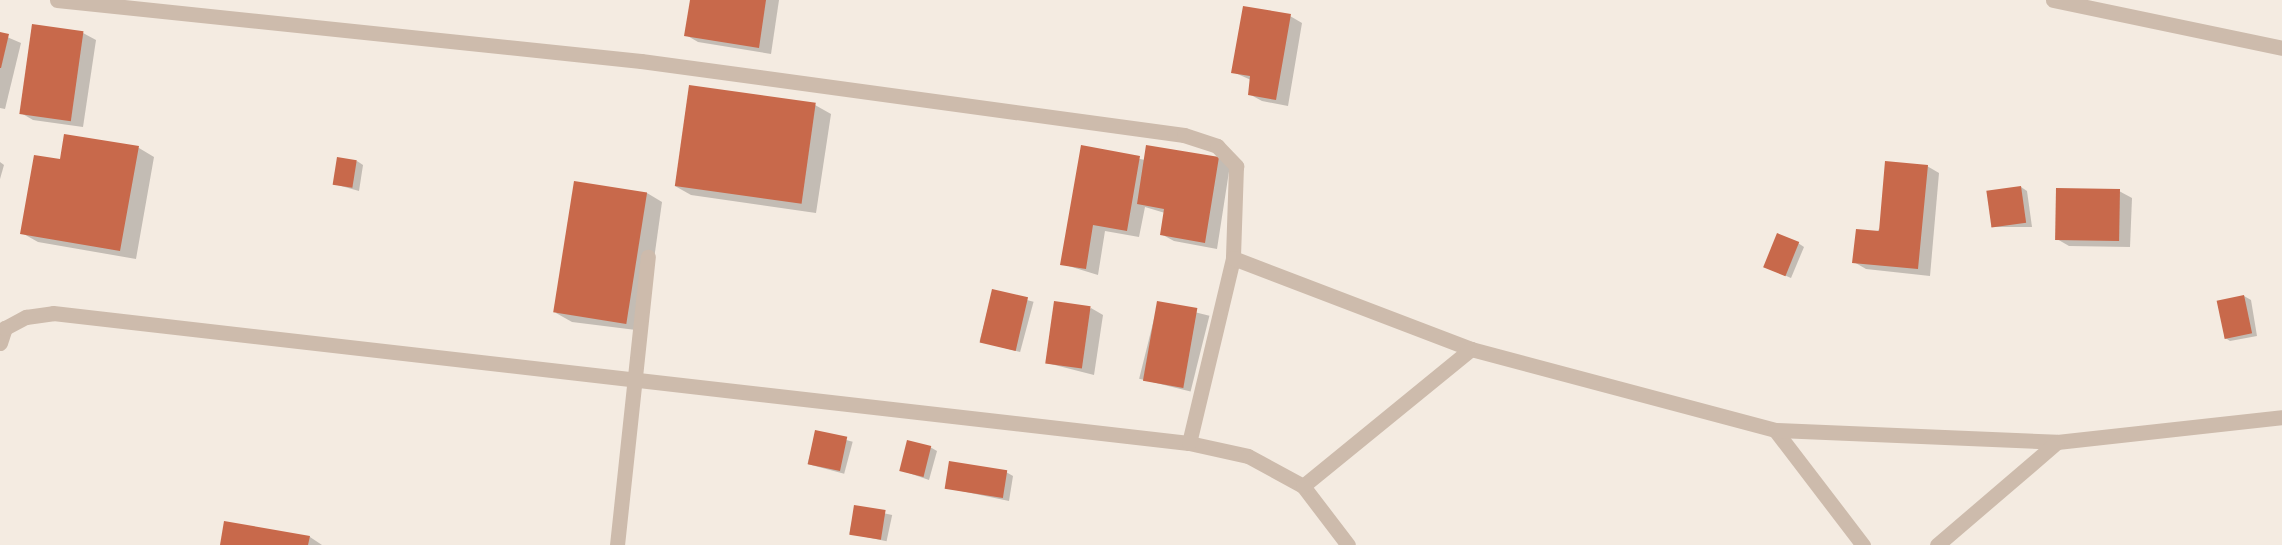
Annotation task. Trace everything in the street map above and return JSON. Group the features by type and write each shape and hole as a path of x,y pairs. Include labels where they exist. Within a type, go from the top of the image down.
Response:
{"street":[{"path":"57,0 641,61 1184,135 1217,146 1236,166 1233,258 1189,443"},
{"path":"2053,0 2282,48"},
{"path":"616,545 648,257"},
{"path":"1233,258 1471,349 1775,430 2056,442 2282,417"},
{"path":"0,343 5,328 26,317 53,313 1189,443 1248,456 1303,486 1348,545"},
{"path":"1303,486 1471,349"},
{"path":"1775,430 1863,545"},
{"path":"1937,545 2056,442"}],"building":[{"path":"690,0 766,0 759,48 684,36"},
{"path":"1243,6 1291,14 1276,100 1248,95 1250,76 1231,73"},
{"path":"32,24 83,31 71,121 19,114"},
{"path":"0,32 9,34 1,68 0,68"},
{"path":"689,85 816,103 802,204 675,186"},
{"path":"64,134 139,146 120,251 20,234 34,155 60,159"},
{"path":"1081,145 1140,156 1127,231 1093,225 1086,269 1060,265"},
{"path":"1146,145 1219,157 1205,243 1160,235 1164,209 1137,204"},
{"path":"337,157 357,160 352,188 333,185"},
{"path":"1885,161 1928,165 1918,269 1852,263 1856,229 1879,231"},
{"path":"574,181 647,193 626,324 553,312"},
{"path":"2021,186 2026,223 1991,228 1986,191"},
{"path":"2056,188 2120,189 2119,241 2055,240"},
{"path":"1777,233 1799,242 1785,276 1763,267"},
{"path":"992,289 1028,297 1016,351 980,343"},
{"path":"2244,295 2252,333 2225,339 2217,301"},
{"path":"1054,301 1091,306 1082,369 1045,363"},
{"path":"1157,301 1197,308 1183,388 1143,381"},
{"path":"815,430 847,437 840,471 808,464"},
{"path":"907,440 931,446 924,477 899,471"},
{"path":"949,461 1007,470 1003,498 945,489"},
{"path":"854,505 886,510 881,540 849,535"},
{"path":"224,521 310,536 308,545 220,545"}]}
